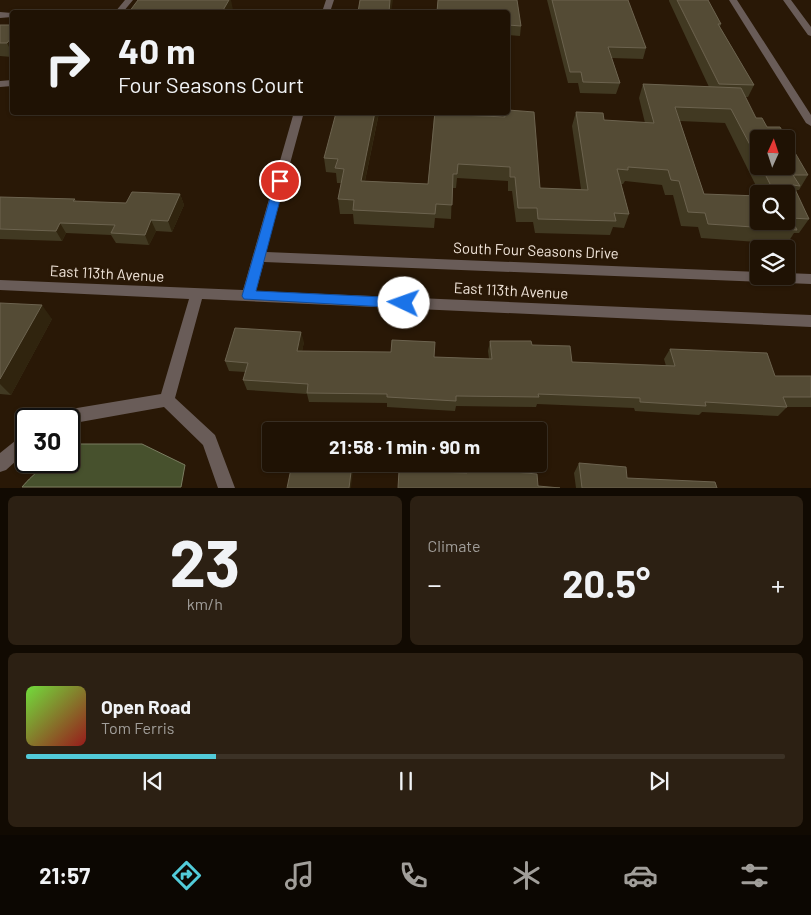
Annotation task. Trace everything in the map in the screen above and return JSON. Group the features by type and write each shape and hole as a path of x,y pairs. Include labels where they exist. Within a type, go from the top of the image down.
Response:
{"street":[{"path":"121,10 129,0"},
{"path":"733,0 811,123"},
{"path":"787,0 811,33"},
{"path":"248,296 298,115"},
{"name":"South Four Seasons Drive","path":"259,256 811,279"},
{"name":"East 113th Avenue","path":"0,285 811,321"},
{"path":"167,400 197,294"},
{"path":"80,414 167,400"},
{"path":"167,400 208,440 226,488"},
{"path":"0,464 15,451"}],"shaded area":[{"path":"80,444 142,444 185,465 181,487 22,487 36,473 80,473"}],"building":[{"path":"138,0 229,0 223,10 130,10"},
{"path":"360,0 390,0 389,10 358,10"},
{"path":"438,0 517,0 521,26 510,25 510,10 437,10"},
{"path":"552,0 628,0 646,48 608,47 620,83 583,82 581,72 570,72"},
{"path":"677,0 708,0 721,24 718,24 754,85 719,84"},
{"path":"0,25 10,25 10,39 7,43 0,43"},
{"path":"643,84 741,88 756,118 762,118 767,127 780,127 782,130 750,130 750,145 731,109 675,107 704,194 750,196 750,227 708,224 705,213 688,212 679,181 671,180 668,170 628,167 628,170 617,169 629,214 614,213 616,221 538,219 537,208 518,208 515,177 510,177 510,167 458,164 457,174 453,174 452,205 436,204 435,214 353,210 354,200 338,199 344,169 335,168 338,159 324,158 335,115 374,115 361,181 428,184 435,115 505,117 505,115 510,115 510,110 534,112 540,188 588,190 576,112 603,113 604,120 654,123"},
{"path":"795,153 808,175 795,175"},
{"path":"766,175 793,175 800,186 770,185"},
{"path":"795,189 809,219 795,218"},
{"path":"132,192 180,194 168,221 151,220 145,235 111,233 115,225 60,223 56,231 0,229 0,197 75,199 73,201 126,203"},
{"path":"0,303 42,305 0,379"},
{"path":"235,328 301,332 297,351 391,352 392,340 435,342 434,357 492,359 490,341 531,341 532,345 570,346 572,362 675,366 670,349 767,353 775,376 811,376 811,397 783,397 787,407 705,402 706,406 640,402 640,398 538,394 539,397 456,396 456,401 387,397 387,394 307,393 308,384 243,380 248,363 225,361"},
{"path":"579,463 626,467 627,478 715,482 717,488 582,488"},
{"path":"290,472 351,472 349,488 287,488"},
{"path":"399,472 514,472 537,474 538,486 560,488 398,488"}],"route":[{"path":"280,181 248,296 404,303"}]}
